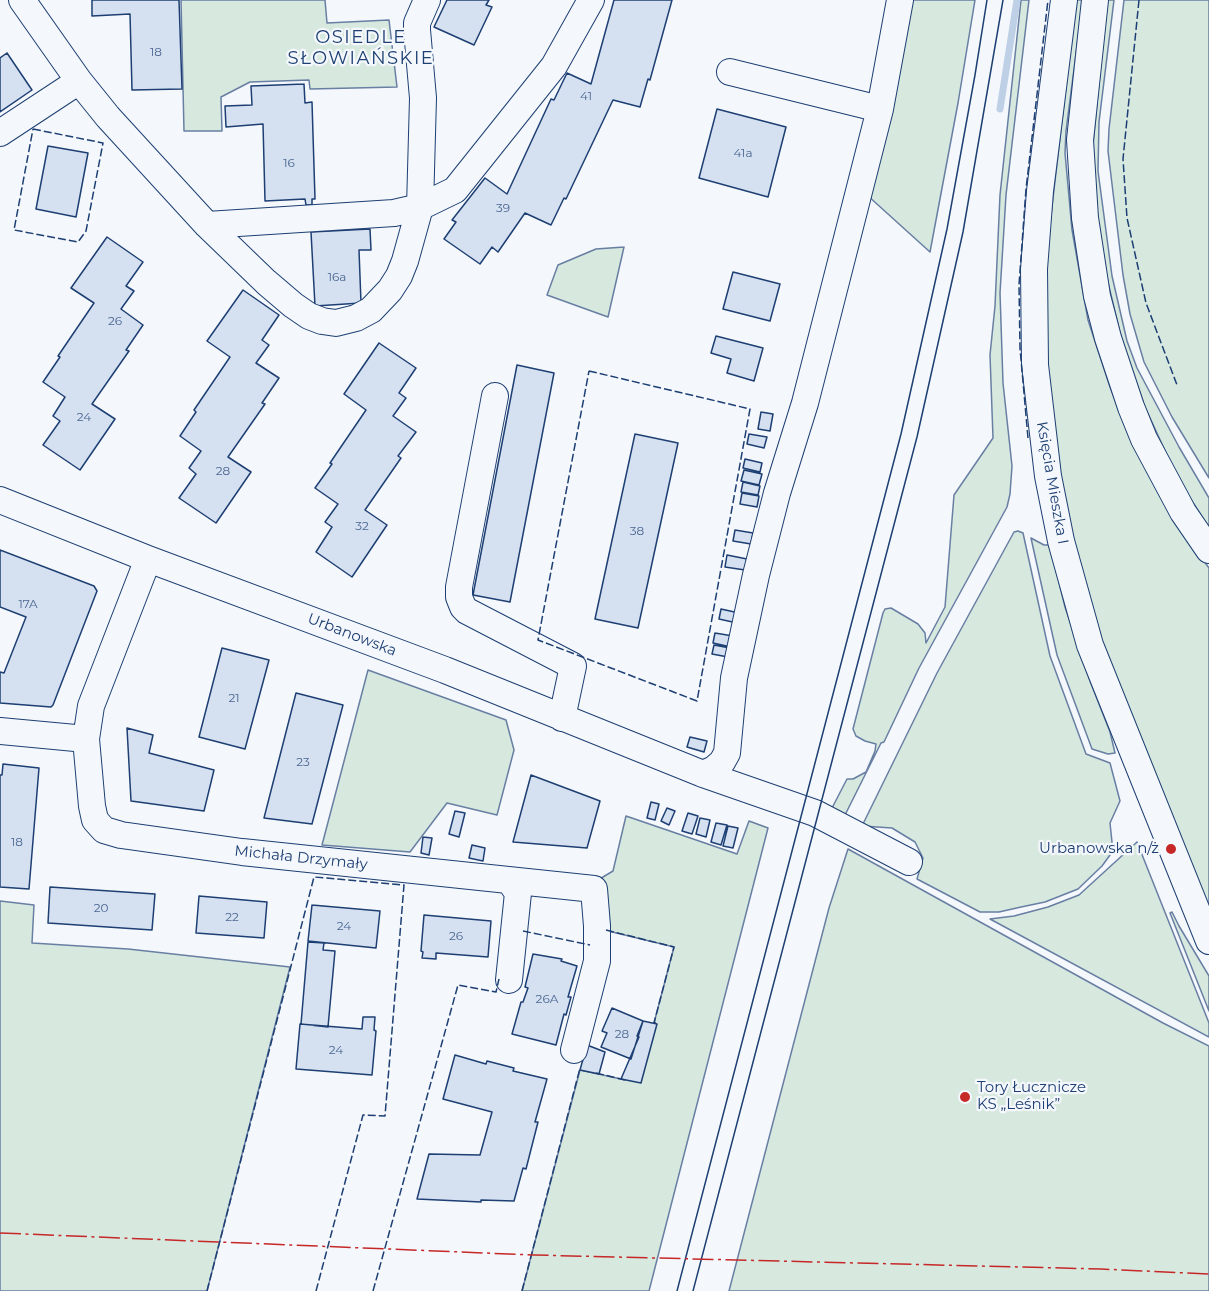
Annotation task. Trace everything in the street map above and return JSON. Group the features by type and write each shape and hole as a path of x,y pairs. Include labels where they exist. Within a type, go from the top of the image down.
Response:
{"street":[{"path":"22,0 79,81 108,117 207,225 293,305 309,316 336,323 364,315 376,306 390,290 405,261 420,207 423,98 417,23 427,0"},
{"path":"207,225 394,213 420,207 455,190 554,66 591,0"},
{"path":"703,774 722,762 727,753 734,678 756,575 777,493 805,403 880,109 900,0"},
{"name":"Księcia Mieszka I","path":"1064,0 1040,191 1034,269 1035,365 1048,476 1061,541 1090,645 1209,940"},
{"path":"1095,0 1080,140 1090,259 1108,338 1144,439 1183,512 1209,550"},
{"path":"730,72 880,109"},
{"path":"0,133 79,81"},
{"path":"495,396 459,597 467,611 573,666 562,718"},
{"name":"Urbanowska","path":"0,500 148,559 445,670 703,774 815,813 909,862"},
{"name":"Michała Drzymały","path":"148,559 91,706 86,739 95,820 104,830 120,835 242,852 594,889 597,961 574,1050"},
{"path":"0,731 86,739"},
{"path":"508,880 518,893 509,980"}],"shaded area":[{"path":"181,0 325,0 327,23 389,20 397,87 310,89 309,80 250,82 221,97 222,131 184,131"},
{"path":"911,0 975,0 930,252 867,195"},
{"path":"1021,0 1029,0 1006,195 1000,293 1003,383 1012,466 1010,494 1007,507 919,668 884,742 881,743 844,817 832,808 847,779 853,779 866,772 875,751 876,744 856,736 853,729 883,613 885,609 891,608 918,624 925,633 926,643 945,607 954,495 993,438 990,355 995,306 1000,195"},
{"path":"1076,0 1083,0 1065,153 1072,230 1088,320 1129,436 1171,516 1209,568 1209,908 1097,628 1060,478 1050,402 1047,353 1047,250"},
{"path":"1107,0 1114,0 1099,122 1098,171 1112,276 1127,341 1137,368 1209,498 1209,528 1178,479 1145,407 1123,345 1105,270 1095,200 1093,145"},
{"path":"1124,0 1209,0 1209,478 1172,417 1144,362 1130,314 1123,275 1108,151"},
{"path":"624,247 608,317 547,295 558,265 596,249"},
{"path":"1014,532 1023,533 1050,656 1086,754 1110,763 1120,801 1110,823 1112,842 1110,855 1078,889 1045,902 999,912 980,912 917,879 923,858 915,842 892,828 862,826 937,673"},
{"path":"1031,538 1044,545 1050,545 1065,607 1110,732 1115,753 1108,754 1092,749 1057,655"},
{"path":"368,670 506,720 514,750 497,815 447,803 410,852 322,845"},
{"path":"626,816 737,854 749,821 768,828 649,1291 522,1291 580,1070 621,1079 656,1024 654,1023 674,947 604,930 598,880 613,871"},
{"path":"1137,842 1209,1023 1209,1037 990,919 1014,916 1048,907 1079,895"},
{"name":"Tory Łucznicze KS „Leśnik”","path":"848,849 1163,1023 1209,1046 1209,1291 729,1291 829,908"},
{"path":"0,901 34,905 32,943 128,949 290,967 207,1291 0,1291"},
{"path":"1172,912 1209,976 1209,1011 1170,913"}],"building":[{"path":"92,0 179,0 182,89 132,90 130,14 92,16"},
{"path":"447,0 489,0 486,5 492,7 474,45 434,27"},
{"path":"614,0 672,0 650,80 648,79 640,107 613,100 566,199 564,198 551,225 525,213 498,252 492,247 480,264 444,239 456,222 452,220 485,178 507,194 551,99 554,100 567,73 591,84"},
{"path":"7,53 32,90 0,112 0,58"},
{"path":"304,84 305,103 312,102 315,199 312,199 312,205 306,205 305,199 265,201 263,124 226,127 225,106 252,105 251,86"},
{"path":"717,109 786,127 768,197 699,178"},
{"path":"48,146 88,153 76,217 36,209"},
{"path":"370,229 371,250 359,250 361,303 315,306 311,232"},
{"path":"107,237 143,262 126,286 134,291 121,309 143,325 126,350 129,351 92,404 115,419 80,470 43,445 60,421 53,416 65,397 43,382 94,303 71,288"},
{"path":"733,272 780,284 770,321 723,309"},
{"path":"243,290 279,315 262,340 269,345 256,363 279,378 262,403 265,404 228,457 251,472 216,523 179,498 196,474 189,468 201,451 180,436 196,412 194,410 230,357 207,341"},
{"path":"716,336 763,348 754,381 727,373 731,359 711,353"},
{"path":"379,343 416,368 399,393 406,398 393,416 416,432 398,456 401,458 365,510 387,525 352,577 316,552 332,527 325,522 338,504 315,488 366,410 344,394"},
{"path":"517,365 554,373 510,602 473,595"},
{"path":"761,412 773,414 770,431 758,429"},
{"path":"635,434 678,443 638,628 595,619"},
{"path":"749,434 767,437 764,448 747,444"},
{"path":"745,459 762,463 760,472 743,468"},
{"path":"744,470 762,474 759,485 741,481"},
{"path":"743,482 760,486 758,495 741,492"},
{"path":"742,493 759,496 757,507 740,504"},
{"path":"735,530 753,533 751,544 733,541"},
{"path":"0,550 94,586 97,591 51,707 0,703 0,672 4,673 26,617 0,607"},
{"path":"727,555 747,559 745,570 725,567"},
{"path":"721,609 739,613 737,623 719,619"},
{"path":"715,633 733,636 731,647 713,643"},
{"path":"714,645 730,648 728,657 712,654"},
{"path":"222,648 269,660 245,749 199,737"},
{"path":"296,693 343,705 312,824 264,818"},
{"path":"127,728 153,735 149,753 214,770 204,811 131,801"},
{"path":"690,737 707,741 704,752 687,747"},
{"path":"3,764 39,768 29,889 0,887 0,775 2,775"},
{"path":"531,775 600,801 587,848 513,842"},
{"path":"651,802 659,804 655,820 647,818"},
{"path":"667,808 675,811 669,825 661,821"},
{"path":"455,811 465,813 459,837 449,834"},
{"path":"688,813 698,816 692,834 682,831"},
{"path":"700,818 710,820 706,837 696,834"},
{"path":"716,823 727,825 721,845 711,842"},
{"path":"728,826 738,828 733,848 723,846"},
{"path":"423,837 432,838 429,855 421,853"},
{"path":"472,845 485,848 483,861 469,858"},
{"path":"50,887 155,894 152,930 48,923"},
{"path":"199,896 267,902 264,938 196,933"},
{"path":"312,905 380,911 376,948 308,941"},
{"path":"424,915 491,921 488,957 436,953 436,959 422,958"},
{"path":"308,942 324,943 323,950 335,951 328,1027 301,1024"},
{"path":"533,954 562,959 561,961 577,966 568,997 571,997 556,1045 512,1034 521,1002 528,988 525,987"},
{"path":"612,1008 643,1021 631,1059 601,1047 607,1033 602,1031"},
{"path":"363,1017 375,1017 372,1075 296,1069 300,1024 362,1029"},
{"path":"643,1021 657,1024 641,1083 621,1079 639,1037 637,1036"},
{"path":"587,1045 605,1052 599,1074 580,1070"},
{"path":"455,1055 486,1064 487,1061 514,1068 513,1071 547,1079 535,1122 538,1122 526,1169 523,1168 514,1201 417,1199 429,1154 480,1155 492,1112 443,1099"}],"waterway":[{"path":"1000,109 1017,0"}],"tram line":[{"path":"677,1291 901,434 947,229 987,0"},
{"path":"693,1291 917,437 963,232 1003,0"}],"fence":[{"path":"1028,438 1020,348 1019,285 1026,189 1048,0"},
{"path":"1139,0 1123,159 1127,218 1146,303 1177,385"},
{"path":"33,129 103,143 86,231 78,242 14,230 33,129"},
{"path":"589,371 750,409 697,701 538,640 589,371"},
{"path":"207,1291 314,877 404,885 385,1116 363,1115 316,1291"},
{"path":"606,930 674,947 654,1023 656,1023"},
{"path":"523,931 590,945"},
{"path":"373,1291 458,985 496,992 499,979"},
{"path":"522,1291 580,1068"},
{"path":"596,1073 625,1080"}],"power":[{"path":"0,1233 534,1255 1101,1269 1209,1274"}],"place":[{"name":"Urbanowska n/ż","path":"1171,849"},
{"name":"Tory Łucznicze KS „Leśnik”","path":"965,1097"}],"district":[{"name":"OSIEDLE SŁOWIAŃSKIE","path":"361,48"}]}
